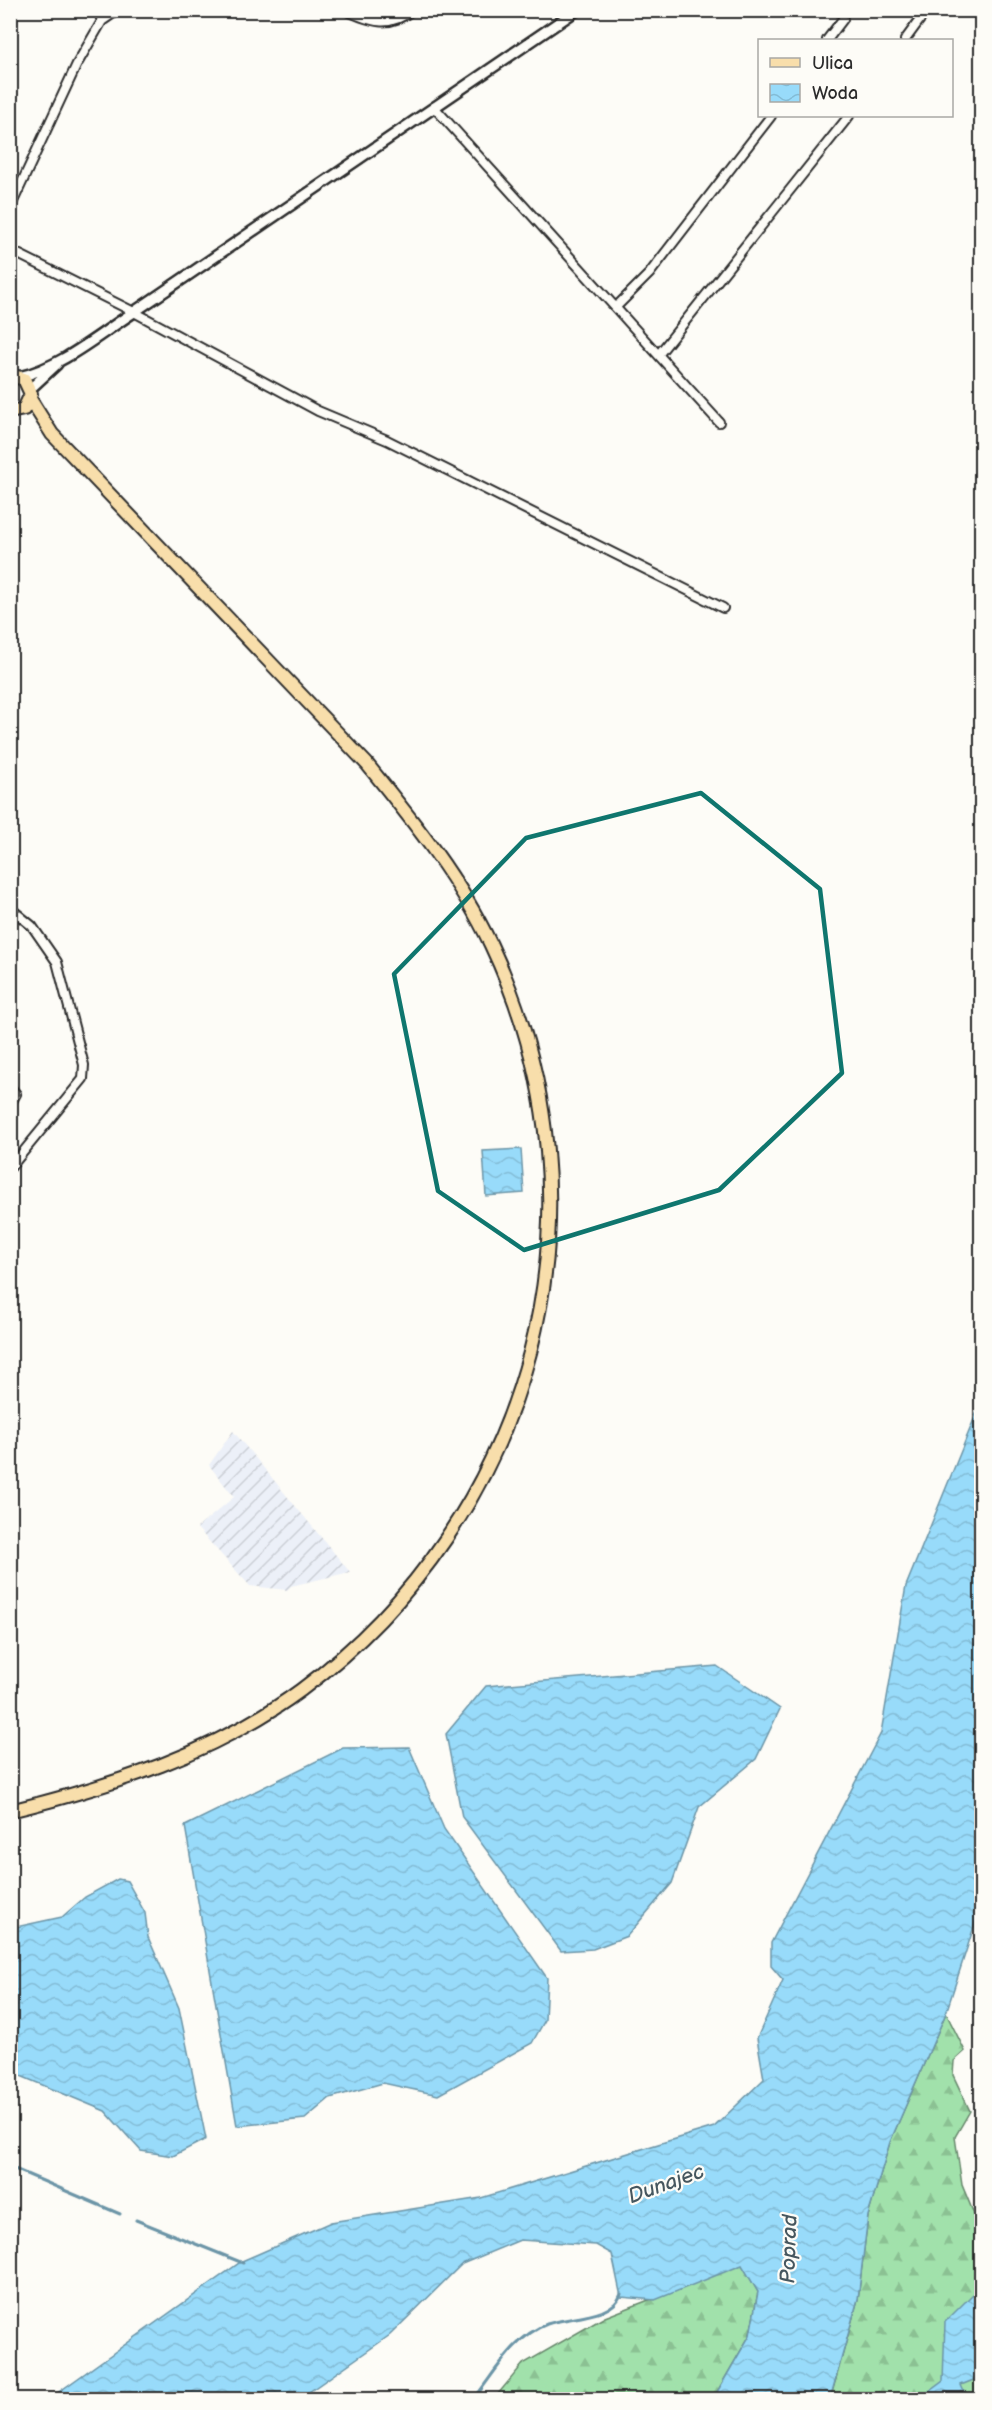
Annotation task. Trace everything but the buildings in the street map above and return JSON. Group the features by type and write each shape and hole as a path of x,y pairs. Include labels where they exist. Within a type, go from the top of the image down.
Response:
{"main road":[{"path":"10,1811 97,1787 149,1769 238,1730 299,1692 350,1651 385,1617 424,1570 452,1531 490,1465 514,1410 537,1327 547,1257 549,1217 546,1137 528,1048 505,979 466,899 408,814 367,764 52,434 30,394 15,376"},
{"path":"30,394 14,412 52,434"}],"street":[{"path":"99,10 102,21"},
{"path":"10,208 55,108 102,21 118,10"},
{"path":"345,10 383,23 393,22 412,10"},
{"path":"15,376 38,371 134,312 577,10"},
{"path":"906,39 927,10"},
{"path":"828,39 843,19"},
{"path":"434,107 719,422"},
{"path":"616,307 649,274 770,117"},
{"path":"659,354 848,117"},
{"path":"10,250 134,312 318,411 387,440 706,602 723,608"},
{"path":"30,394 68,354"},
{"path":"10,908 32,926 57,962 84,1065 83,1079 10,1168"},
{"path":"10,1087 16,1094 10,1105"}],"highlighted area":[{"path":"701,793 820,889 842,1073 719,1190 524,1250 438,1191 394,974 526,838"}],"shaded area":[{"path":"233,1431 350,1572 291,1586 287,1590 250,1586 197,1528 234,1497 209,1465"}],"green space":[{"path":"946,2013 965,2051 954,2061 953,2075 970,2111 955,2137 962,2185 981,2231 981,2399 830,2400 858,2299 868,2216 890,2142"},
{"path":"742,2264 758,2292 750,2335 713,2399 493,2400 523,2364 605,2317"}],"water":[{"path":"521,1149 524,1193 486,1196 483,1151"},
{"path":"981,1402 981,1905 946,2013 890,2142 868,2216 858,2299 830,2399 713,2399 750,2335 758,2292 742,2265 655,2300 621,2297 612,2254 596,2245 520,2240 462,2264 390,2335 299,2399 49,2399 242,2261 331,2222 481,2198 714,2127 764,2079 757,2038 783,1980 771,1966 771,1943 881,1733 906,1586"},
{"path":"717,1666 780,1709 756,1759 699,1807 672,1883 627,1936 593,1949 561,1951 462,1817 446,1734 486,1686"},
{"path":"409,1747 444,1829 547,1978 545,2020 532,2043 438,2095 383,2083 330,2098 305,2119 237,2126 185,1826 343,1748"},
{"path":"118,1879 127,1881 145,1913 148,1937 179,2008 206,2139 173,2156 141,2151 105,2111 11,2072 11,1928 62,1917 85,1897"},
{"path":"981,2286 981,2377 961,2385 967,2399 919,2399 943,2381 945,2322"}],"waterway":[{"path":"10,2167 120,2214"},
{"path":"136,2220 243,2263"},
{"path":"473,2400 505,2357 535,2330 556,2321 600,2312 609,2308 621,2294"}],"water label":[{"name":"Dunajec","path":"666,2184"},
{"name":"Poprad","path":"789,2249"}]}
